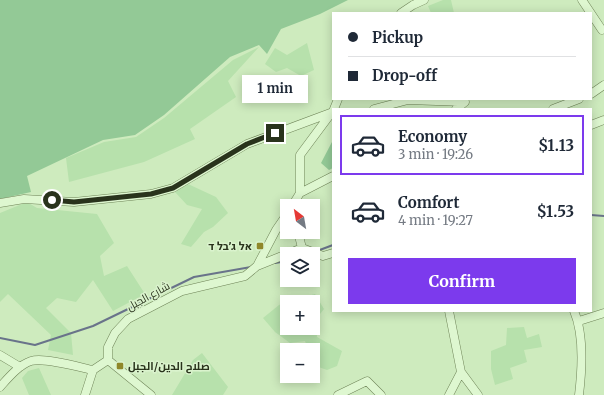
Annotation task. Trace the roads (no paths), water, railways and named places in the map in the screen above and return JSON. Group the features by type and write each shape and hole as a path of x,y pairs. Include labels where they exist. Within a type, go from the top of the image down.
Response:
{"street":[{"path":"402,12 413,4 424,0"},
{"path":"582,0 590,12"},
{"path":"592,15 602,30"},
{"path":"592,93 604,85"},
{"path":"378,108 408,100 464,102 457,108"},
{"path":"556,108 576,100"},
{"path":"0,204 24,199 74,202 151,194 173,188 247,144 332,111"},
{"path":"297,199 300,193 300,156 332,112"},
{"path":"592,125 604,120"},
{"path":"300,193 332,177"},
{"name":"شارع الجبل","path":"108,360 108,347 115,333 128,319 182,291 245,276 257,266 280,224"},
{"path":"320,255 323,256 332,253"},
{"path":"257,266 280,257"},
{"path":"449,312 461,372 478,395"},
{"path":"574,312 579,321 582,372 579,395"},
{"path":"579,321 604,313"},
{"path":"0,354 20,367"},
{"path":"0,387 20,367 32,361 41,360 93,370"},
{"path":"85,395 93,370 108,360 151,395"},
{"path":"449,395 461,372"},
{"path":"338,395 366,381 380,395"}],"waterway":[{"path":"592,215 604,216"},
{"path":"320,250 332,245"},
{"path":"275,263 280,262"},
{"path":"0,338 35,345 93,326 194,277 251,267"}],"place":[{"name":"אל ג׳בל ד","path":"260,246"},
{"name":"صلاح الدين/الجبل","path":"120,366"}]}
